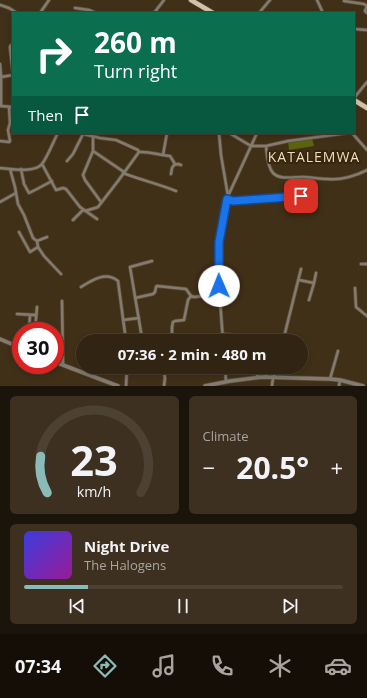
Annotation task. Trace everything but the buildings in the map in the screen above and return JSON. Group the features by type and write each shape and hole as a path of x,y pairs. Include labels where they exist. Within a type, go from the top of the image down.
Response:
{"main road":[{"path":"191,0 210,12"},
{"path":"355,100 367,108"}],"street":[{"path":"41,12 49,0"},
{"path":"155,12 164,0"},
{"path":"260,12 270,0"},
{"path":"317,0 323,12"},
{"path":"344,2 364,4 367,6 365,11 367,13"},
{"path":"0,5 15,12"},
{"path":"75,8 94,12"},
{"path":"355,28 367,30"},
{"path":"12,44 10,47 12,65"},
{"path":"0,64 0,106 12,107"},
{"path":"1,77 12,74"},
{"path":"355,98 367,82"},
{"path":"0,141 10,141 8,130 10,123 9,106"},
{"path":"0,168 21,170 38,168 42,164 57,134"},
{"path":"68,161 73,154 81,134 118,141 138,150 139,152 171,157 175,164"},
{"path":"163,155 167,134"},
{"path":"219,134 228,198"},
{"path":"231,134 251,146 266,146 288,141 340,134"},
{"path":"223,334 220,294 219,242 228,198 257,134"},
{"path":"353,134 367,150"},
{"path":"93,137 93,151 83,173 83,177 101,202"},
{"path":"266,146 268,163 274,174 278,176 329,179 353,176 367,170"},
{"path":"93,151 124,173 137,179 176,191"},
{"path":"73,220 84,211 95,208 101,202 139,152"},
{"path":"42,164 56,190 63,188 66,189 84,211 97,219"},
{"path":"175,164 181,165"},
{"path":"171,174 172,168 175,164"},
{"path":"10,169 18,204 33,238 37,241 38,247 44,256 61,274"},
{"path":"21,170 24,184 29,193 52,181"},
{"path":"0,202 16,193"},
{"path":"228,198 233,201 301,196"},
{"path":"19,232 29,252 38,247"},
{"path":"37,241 47,237"},
{"path":"141,334 130,267 152,260"},
{"path":"361,264 367,264"},
{"path":"285,334 301,269"},
{"path":"309,300 316,273"},
{"path":"81,288 101,277 110,277 119,282 125,334"},
{"path":"299,280 314,283"},
{"path":"135,298 153,294 157,286 184,288 188,290 191,296"},
{"path":"355,288 356,307 367,316"},
{"path":"191,296 198,297 220,294"},
{"path":"172,334 173,322 184,320 187,301 191,296"},
{"path":"62,301 62,322"},
{"path":"36,322 37,306"},
{"path":"17,314 36,315"},
{"path":"30,315 30,322"},
{"path":"123,320 139,318"},
{"path":"0,339 12,344"},
{"path":"330,379 338,351"},
{"path":"64,365 118,386"},
{"path":"126,386 127,374"},
{"path":"164,374 164,386"},
{"path":"225,374 226,382"},
{"path":"257,374 257,378"},
{"path":"272,386 275,374"},
{"path":"205,386 226,382 274,377 340,380 364,386"},
{"path":"339,386 340,380"}],"green space":[{"path":"312,138 314,146 289,150 288,141"}],"district":[{"name":"KATALEMWA","path":"314,156"}],"route":[{"path":"219,286 219,242 227,199 233,201 301,196"}]}
